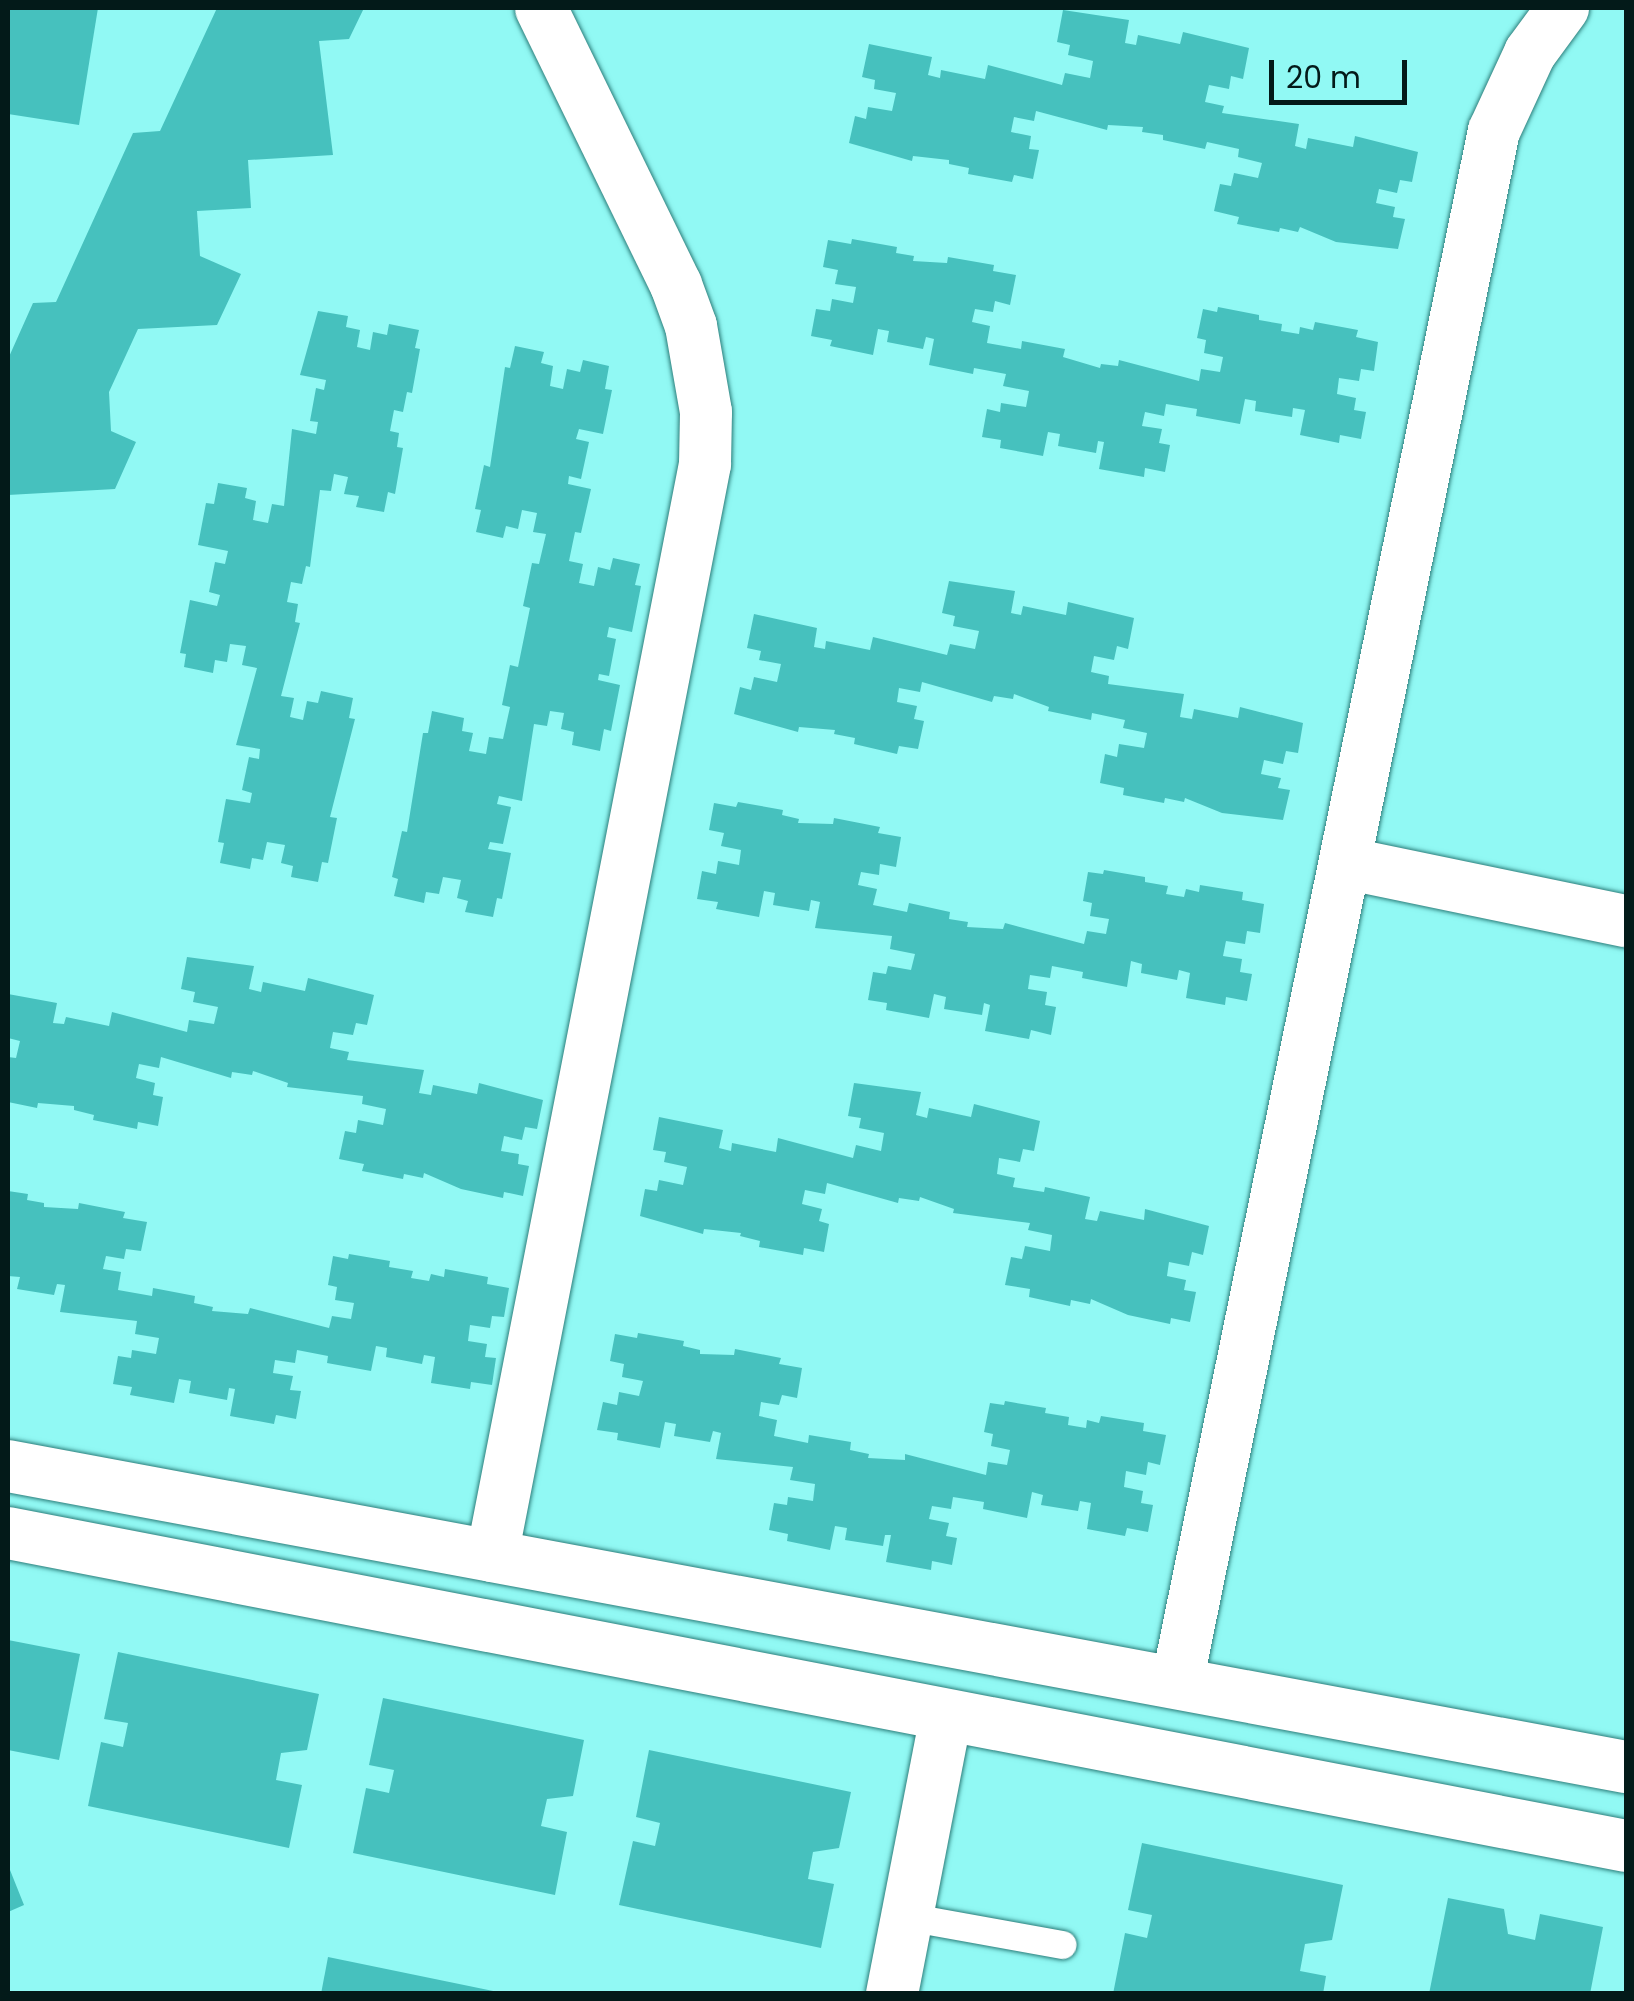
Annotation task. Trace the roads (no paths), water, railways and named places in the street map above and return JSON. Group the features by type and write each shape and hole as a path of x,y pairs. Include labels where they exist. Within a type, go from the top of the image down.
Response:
{"street":[{"path":"492,1556 706,464 705,398 691,326 676,285 541,8"},
{"path":"1178,1683 1494,131 1530,53 1562,8"},
{"path":"1344,862 1626,921"},
{"path":"8,1466 1626,1766"},
{"path":"8,1532 1626,1846"},
{"path":"892,1994 946,1717"},
{"path":"1506,1823 1520,1747"}],"lane":[{"path":"907,1917 1063,1945"}]}
